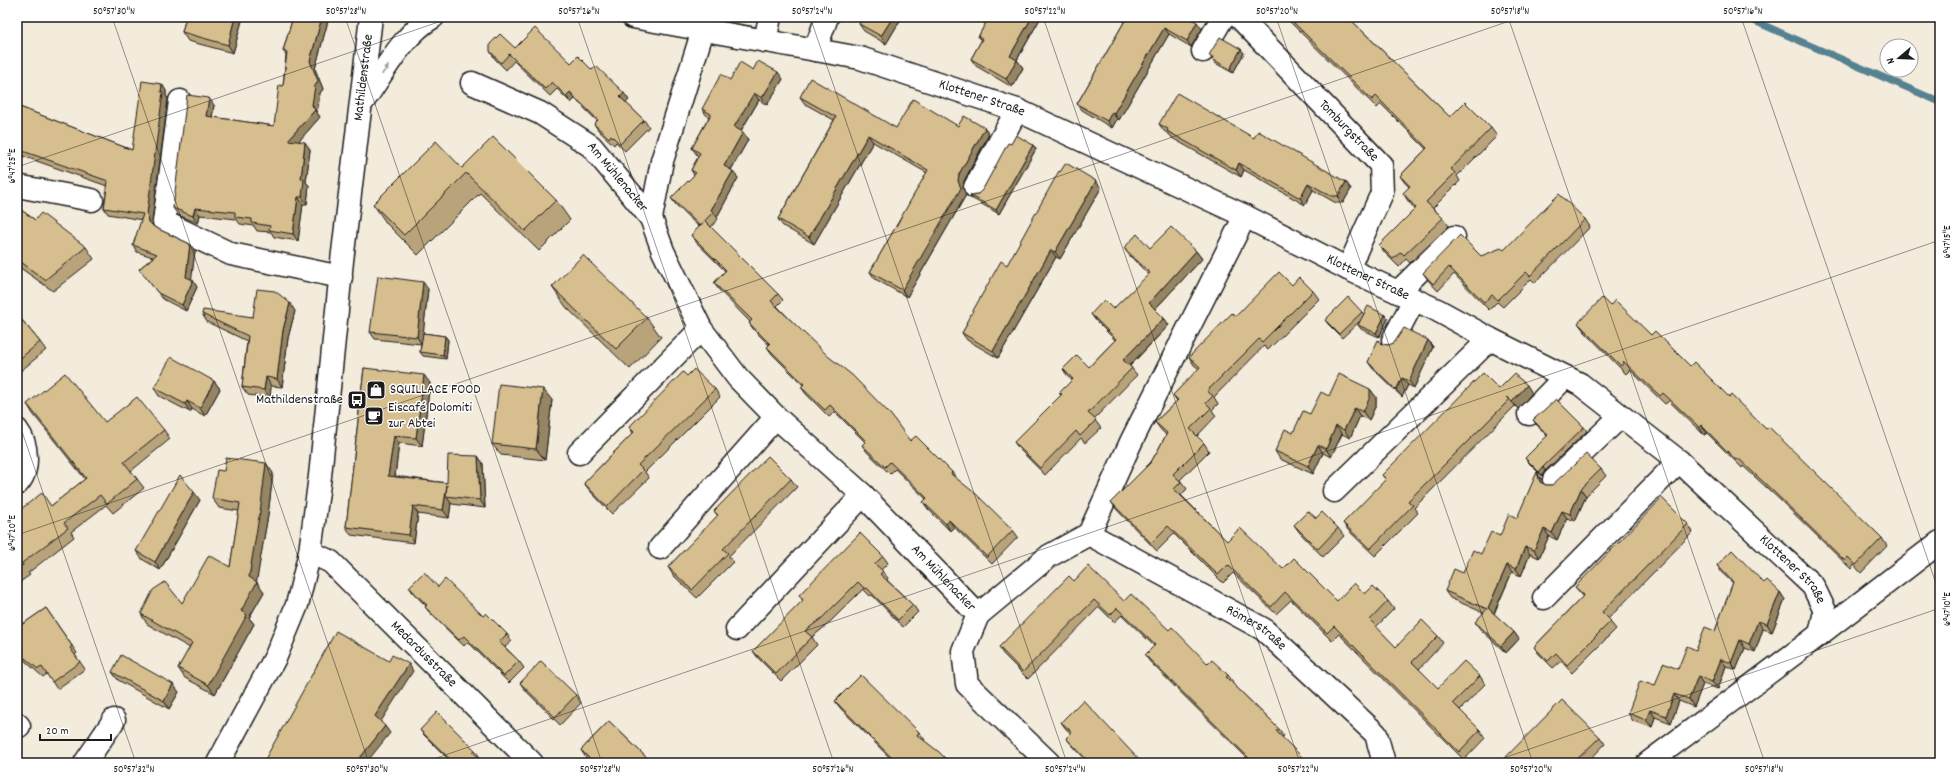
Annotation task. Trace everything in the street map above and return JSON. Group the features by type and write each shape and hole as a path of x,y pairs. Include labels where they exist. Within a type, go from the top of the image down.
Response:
{"street":[{"name":"Mathildenstraße","path":"218,763 276,656 297,605 310,552 331,384 341,277 371,17"},
{"path":"362,102 400,48 421,24 433,17"},
{"name":"Klottener Straße","path":"633,17 860,58 1017,110 1245,216 1348,269 1406,296 1580,384 1679,461 1813,586 1825,611 1820,634"},
{"path":"765,41 770,17"},
{"path":"815,50 827,17"},
{"path":"1204,51 1223,17"},
{"name":"Tomburgstraße","path":"1239,17 1380,165 1382,193 1348,269"},
{"path":"651,218 662,161 703,30"},
{"name":"Am Mühlenacker","path":"472,83 540,113 591,146 651,218 663,251 701,329 738,378 776,418 863,495 978,615 963,651 967,684 1049,763"},
{"path":"180,101 164,222 231,254 341,277"},
{"path":"975,187 1017,110"},
{"path":"17,186 92,200"},
{"path":"978,615 1050,556 1089,534 1131,442 1245,216"},
{"path":"1393,340 1406,296 1454,236"},
{"path":"579,453 701,329"},
{"path":"1334,491 1490,339"},
{"path":"1529,414 1565,377"},
{"path":"1554,480 1621,416"},
{"path":"660,548 776,418"},
{"path":"17,430 22,436 26,461 23,478 17,484"},
{"path":"1544,598 1679,461"},
{"path":"738,629 863,495"},
{"name":"Römerstraße","path":"1089,534 1263,629 1376,734 1384,763"},
{"path":"1655,758 1940,542"},
{"name":"Medardusstraße","path":"310,552 331,562 532,763"},
{"path":"85,763 114,720"}],"building":[{"path":"186,17 235,17 228,45 182,32"},
{"path":"293,17 322,17 310,61 318,81 315,86 312,105 315,110 288,140 305,142 301,179 304,179 302,197 298,197 293,234 269,230 270,226 252,223 252,219 235,217 235,212 195,208 193,216 173,208 187,95 209,98 206,116 274,126 279,85 283,86 287,52 283,51"},
{"path":"863,17 893,17 881,36 859,24"},
{"path":"989,17 1032,17 1010,56 1017,60 1006,79 971,59 982,39 978,37"},
{"path":"1127,17 1189,17 1197,22 1187,41 1164,28 1114,113 1112,112 1107,121 1077,104"},
{"path":"1288,17 1348,17 1450,117 1465,102 1491,128 1451,169 1455,173 1426,202 1443,218 1404,255 1401,252 1393,259 1379,245 1416,208 1403,193 1410,186 1400,176 1427,148 1376,96 1372,100"},
{"path":"535,28 571,63 578,56 592,70 596,66 624,93 620,97 644,120 620,144 611,135 609,138 594,124 598,120 570,92 566,96 552,82 545,89 509,54 501,63 490,51 490,44 500,34 515,48"},
{"path":"1220,37 1241,49 1230,69 1212,59 1213,57 1209,55"},
{"path":"758,61 778,72 762,98 754,93 734,127 743,132 724,166 733,171 711,210 713,212 700,226 671,198 696,173 691,170 700,153 692,148 711,114 702,109 721,74 730,80 740,62 753,70"},
{"path":"810,78 896,128 913,99 958,126 964,116 985,128 959,174 958,181 961,188 902,290 870,272 928,170 868,135 809,237 778,219 836,117 800,97"},
{"path":"142,81 162,84 161,92 163,92 147,214 149,222 154,227 190,244 186,277 193,280 182,305 158,293 139,269 157,254 133,245 143,214 104,208 108,181 17,149 17,106 132,150"},
{"path":"1177,93 1254,138 1258,131 1346,182 1338,196 1331,196 1308,183 1300,198 1239,163 1236,170 1167,131 1168,129 1159,124"},
{"path":"1016,135 1033,145 996,210 970,195 978,194 983,189 1008,143 1011,144"},
{"path":"493,137 556,200 525,231 466,173 404,235 373,204 436,141 462,168"},
{"path":"1066,163 1096,181 1055,252 1051,250 993,351 962,333 967,324 966,323 1001,261 1007,265 1059,171 1060,172"},
{"path":"1559,194 1585,219 1530,276 1526,272 1498,300 1492,295 1484,302 1449,267 1433,284 1423,273 1460,235 1481,256 1501,248 1504,250"},
{"path":"17,207 35,220 41,213 86,247 45,280 17,259"},
{"path":"705,221 778,294 771,301 829,357 852,375 891,415 910,441 916,436 952,472 951,474 976,494 1013,530 987,557 949,520 946,524 923,502 927,498 890,462 885,467 862,445 866,441 830,405 825,410 801,387 804,384 767,347 770,344 749,323 752,320 714,283 726,270 691,235"},
{"path":"1171,227 1196,251 1149,303 1164,318 1123,360 1132,368 1088,413 1096,420 1080,436 1076,431 1040,468 1014,442 1062,394 1059,393 1073,379 1063,369 1077,355 1089,367 1116,339 1091,314 1104,300 1113,309 1150,273 1124,248 1137,234 1150,248"},
{"path":"583,255 647,318 616,349 552,287"},
{"path":"1279,272 1292,285 1299,277 1313,291 1262,342 1259,339 1207,391 1213,396 1206,403 1211,408 1190,429 1204,443 1173,474 1181,482 1174,489 1227,541 1240,528 1283,569 1294,558 1337,601 1354,583 1365,594 1373,586 1388,601 1370,620 1396,647 1422,620 1438,636 1412,662 1438,688 1464,661 1480,676 1453,703 1480,730 1459,752 1334,626 1327,633 1285,592 1271,607 1228,565 1218,575 1168,526 1151,543 1111,502 1151,462 1158,450 1167,433 1155,422 1178,400 1173,395 1200,367 1189,357 1232,313 1236,316"},
{"path":"378,276 423,282 417,337 370,332"},
{"path":"257,289 275,291 290,303 283,330 277,379 266,377 264,390 242,387 248,336 202,314 203,310 253,317"},
{"path":"1348,297 1362,312 1339,334 1325,320"},
{"path":"1602,298 1610,306 1615,300 1651,335 1655,331 1690,366 1694,362 1729,397 1731,395 1766,429 1769,427 1882,538 1856,565 1848,557 1845,561 1738,458 1736,460 1701,425 1699,427 1663,393 1660,396 1624,362 1621,366 1578,323"},
{"path":"1368,306 1385,315 1376,333 1358,325"},
{"path":"17,314 40,342 17,361"},
{"path":"1404,328 1428,340 1409,381 1402,378 1396,390 1368,362 1378,340 1382,344 1388,345 1394,343"},
{"path":"423,333 445,336 443,355 420,352"},
{"path":"171,357 214,381 200,408 187,401 185,404 154,388"},
{"path":"364,368 424,375 416,438 394,436 388,476 447,483 448,455 478,456 480,500 446,496 447,485 443,510 413,506 409,535 346,527"},
{"path":"694,369 715,389 638,465 643,470 607,507 584,483 634,432 629,427 683,372 687,376"},
{"path":"65,373 105,422 137,397 164,430 124,462 137,479 107,504 100,495 64,523 68,528 22,563 23,565 17,570 17,512 42,493 51,506 86,478 27,404"},
{"path":"1483,373 1499,389 1514,374 1527,385 1512,402 1510,400 1408,501 1413,505 1370,549 1343,523 1386,479 1382,475"},
{"path":"1339,374 1370,389 1370,397 1363,412 1355,408 1344,430 1336,426 1326,449 1318,445 1308,466 1275,451 1285,429 1293,433 1303,411 1310,414 1321,392 1329,396"},
{"path":"499,384 543,389 536,449 492,444"},
{"path":"1556,399 1584,427 1539,472 1525,458 1548,435 1533,420"},
{"path":"1586,454 1601,469 1581,489 1570,514 1562,511 1552,533 1544,529 1534,550 1525,547 1516,569 1507,565 1488,608 1514,632 1501,646 1475,622 1487,609 1445,591 1454,569 1463,573 1473,550 1481,554 1491,532 1500,536 1509,514 1517,518 1537,472 1540,482 1546,485 1552,485"},
{"path":"768,456 791,479 723,549 728,553 692,590 668,567 718,515 714,511"},
{"path":"226,458 266,463 261,505 249,577 257,582 241,611 247,615 208,685 178,668 192,643 141,614 153,590 165,582 182,603 209,555 230,567 240,503 212,498 217,470 224,471"},
{"path":"180,475 194,492 155,562 136,551"},
{"path":"1662,498 1688,524 1602,612 1611,621 1567,665 1556,653 1548,661 1534,647 1584,595 1575,587"},
{"path":"1308,511 1316,518 1322,512 1338,528 1318,549 1294,525"},
{"path":"860,533 883,556 875,564 883,571 880,574 913,605 898,620 867,588 865,589 858,582 822,618 805,631 812,637 776,674 753,651 803,600 799,595"},
{"path":"1732,550 1764,583 1767,580 1780,592 1767,624 1758,621 1749,644 1740,640 1731,663 1721,659 1712,682 1698,676 1689,699 1674,694 1666,716 1650,710 1646,720 1628,713 1640,681 1655,686 1663,663 1678,669 1687,646 1696,650 1705,627 1715,631 1733,582 1717,565"},
{"path":"1088,566 1124,601 1131,594 1169,630 1172,627 1208,664 1212,660 1228,675 1226,677 1279,729 1276,731 1308,763 1254,763 1145,655 1155,645 1117,608 1110,615 1094,600 1023,672 999,647 1069,576 1074,581"},
{"path":"424,572 438,587 445,579 483,616 486,613 507,634 499,642 519,661 504,676 464,636 459,640 425,607 427,605 409,587"},
{"path":"46,608 72,646 70,648 80,662 52,682 42,667 38,669 20,654 24,651 17,642 17,628"},
{"path":"336,631 389,661 392,655 409,664 375,716 385,726 356,763 263,763"},
{"path":"121,655 173,684 164,701 112,672"},
{"path":"541,661 576,695 555,717 520,683"},
{"path":"861,675 919,732 917,735 939,752 950,763 897,763 835,701"},
{"path":"1083,700 1142,763 1090,763 1066,738 1072,732 1061,722"},
{"path":"1562,700 1600,737 1573,763 1500,763"},
{"path":"437,712 475,750 473,752 484,763 454,763 420,730"},
{"path":"609,721 651,762 650,763 594,763 581,750"},
{"path":"1714,759 1718,763 1711,763"}],"waterway":[{"path":"1745,17 1940,102"}],"place":[{"name":"SQUILLACE FOOD","path":"376,390"},
{"name":"Mathildenstraße","path":"357,400"},
{"name":"Eiscafé Dolomiti zur Abtei","path":"374,416"}]}
